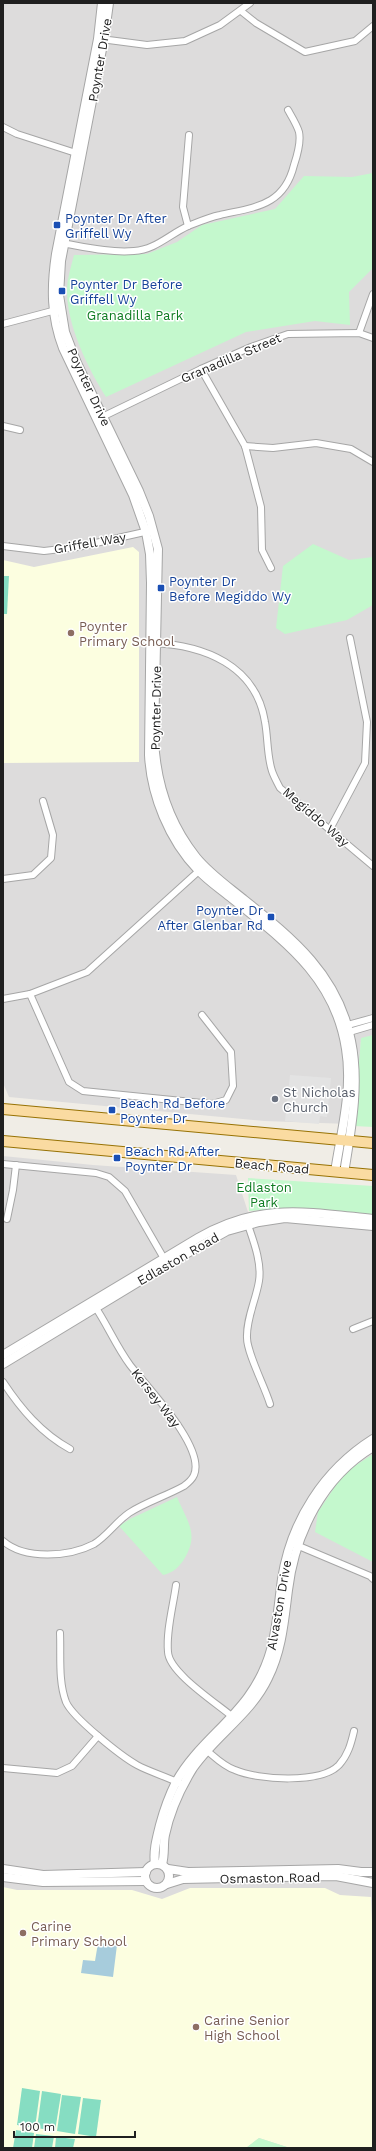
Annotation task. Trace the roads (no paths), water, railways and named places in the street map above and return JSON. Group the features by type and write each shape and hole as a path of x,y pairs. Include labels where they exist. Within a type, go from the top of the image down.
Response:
{"main road":[{"path":"3,1109 373,1143"},
{"name":"Beach Road","path":"3,1141 373,1175"}],"street":[{"name":"Poynter Drive","path":"101,39 102,3"},
{"name":"Poynter Drive","path":"109,3 61,242 56,310 70,348 100,418 139,491 150,531 158,549 154,643 154,739 159,782 167,808 175,824 197,857 201,868 303,949 317,964 334,991 345,1029 348,1062 345,1140 340,1173"},
{"path":"101,39 147,45 185,41 220,25 250,3"},
{"path":"241,11 256,23 305,52 355,41 373,26"},
{"path":"61,242 103,250 135,251 156,245 188,226 219,215 242,212 268,203 284,189 292,176 300,133 288,110"},
{"path":"3,127 17,134 79,154"},
{"path":"188,226 183,207 189,134"},
{"path":"359,333 373,294"},
{"path":"3,324 56,310"},
{"name":"Granadilla Street","path":"100,418 201,368 251,347 288,334 359,333 373,338"},
{"path":"201,368 245,446 261,507 262,550 271,568"},
{"path":"3,426 20,430"},
{"path":"245,446 273,448 316,443 351,449 373,462"},
{"name":"Griffell Way","path":"3,546 44,551 78,548 150,531"},
{"path":"330,829 364,763 367,722 350,638"},
{"name":"Megiddo Way","path":"154,643 176,645 199,650 227,662 242,675 256,693 265,721 271,770 280,788 373,866"},
{"path":"3,879 33,875 51,858 53,835 44,801"},
{"path":"3,999 30,994 87,972 201,868"},
{"path":"30,994 69,1082 83,1091 212,1104 226,1100 233,1086 231,1052 202,1015"},
{"path":"345,1029 373,1018"},
{"path":"345,1029 373,1025"},
{"path":"3,1164 96,1173 109,1177 125,1191 166,1261"},
{"path":"7,1219 14,1190 16,1165"},
{"name":"Edlaston Road","path":"3,1364 94,1305 166,1261 246,1221 289,1211 373,1219"},
{"name":"Edlaston Road","path":"246,1221 297,1218 373,1226"},
{"path":"246,1221 260,1270 259,1282 246,1338 270,1404"},
{"name":"Edlaston Road","path":"3,1355 94,1305"},
{"name":"Kersey Way","path":"3,1541 10,1547 34,1554 74,1550 90,1545 102,1538 129,1513 184,1486 191,1481 195,1474 195,1464 182,1433 158,1396 140,1378 120,1351 94,1305"},
{"path":"354,1329 373,1320"},
{"path":"3,1382 17,1403 47,1435 70,1449"},
{"name":"Alvaston Drive","path":"162,1866 155,1850 159,1828 180,1783 194,1767 206,1749 234,1718 259,1694 274,1666 282,1634 295,1544 313,1496 345,1459 373,1438"},
{"name":"Alvaston Drive","path":"295,1544 329,1487 352,1462 373,1447"},
{"path":"295,1544 370,1576 373,1579"},
{"path":"176,1585 168,1643 170,1660 180,1673 234,1718"},
{"path":"60,1633 61,1684 66,1702 72,1712 98,1736 136,1764 180,1783"},
{"path":"206,1749 219,1762 245,1774 308,1778 322,1775 338,1766 351,1746 354,1731"},
{"path":"3,1768 57,1773 72,1766 98,1736"},
{"path":"3,1877 43,1882 146,1881 156,1888 161,1888 167,1884 170,1877 162,1866 149,1867 146,1872 146,1881"},
{"name":"Osmaston Road","path":"162,1866 188,1872 342,1869 373,1872"},
{"path":"3,1869 42,1875 146,1872"},
{"name":"Osmaston Road","path":"167,1884 182,1879 336,1876 373,1883"}],"water":[{"path":"98,1943 117,1945 113,1977 81,1973 83,1960 95,1961"}],"place":[{"name":"Poynter Dr After Griffell Wy","path":"57,225"},
{"name":"Poynter Dr Before Griffell Wy","path":"62,291"},
{"name":"Poynter Dr Before Megiddo Wy","path":"161,588"},
{"name":"Poynter Primary School","path":"71,633"},
{"name":"Poynter Dr After Glenbar Rd","path":"271,917"},
{"name":"St Nicholas Church","path":"275,1099"},
{"name":"Beach Rd Before Poynter Dr","path":"112,1110"},
{"name":"Beach Rd After Poynter Dr","path":"117,1158"},
{"name":"Carine Primary School","path":"23,1933"},
{"name":"Carine Senior High School","path":"196,2027"}],"park label":[{"name":"Granadilla Park","path":"135,315"},
{"name":"Edlaston Park","path":"264,1194"}]}
